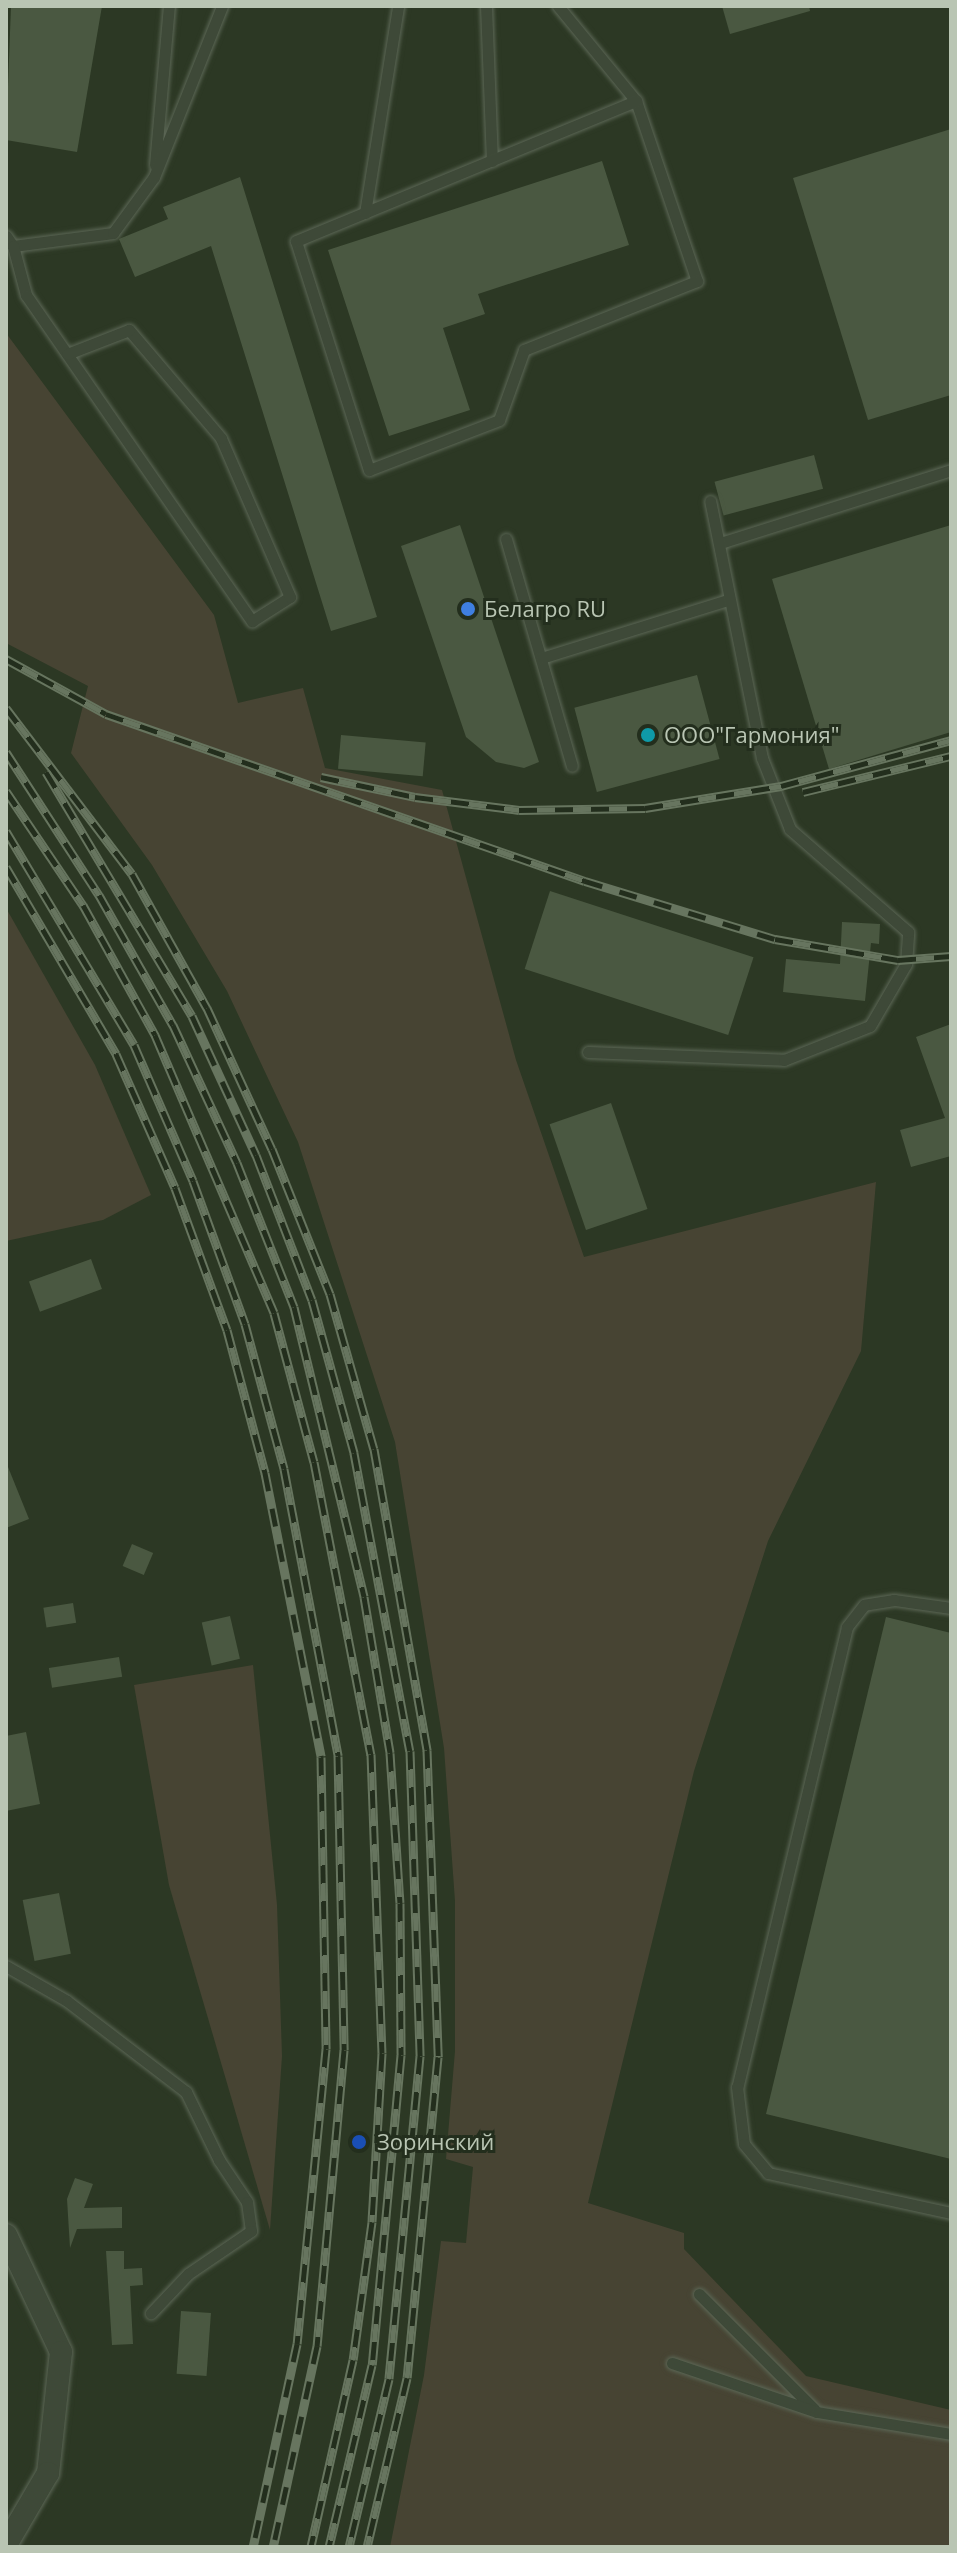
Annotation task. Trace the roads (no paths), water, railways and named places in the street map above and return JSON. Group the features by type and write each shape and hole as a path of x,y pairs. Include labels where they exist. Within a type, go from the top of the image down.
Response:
{"street":[{"path":"6,2235 61,2352 48,2473 6,2545"}],"lane":[{"path":"154,177 169,6"},
{"path":"67,354 129,330 221,438 290,597 252,621 26,295 10,241 113,233 154,177 222,6"},
{"path":"365,213 398,6"},
{"path":"486,6 492,161"},
{"path":"558,6 636,101 697,281 524,350 499,420 369,470 296,241 636,101"},
{"path":"720,543 951,470"},
{"path":"588,1052 784,1060 870,1026 906,964 908,932 790,829 762,758 727,600 720,543 710,501"},
{"path":"506,539 572,766"},
{"path":"541,658 727,600"},
{"path":"951,1608 894,1600 864,1605 847,1627 737,2087 744,2144 768,2173 951,2213"},
{"path":"6,1966 67,2001 186,2092 219,2160 247,2202 251,2231 188,2274 151,2313"},
{"path":"699,2294 817,2412"},
{"path":"672,2363 817,2412 951,2434"}],"railway":[{"path":"6,659 106,714 585,881 775,939 898,960 951,956"},
{"path":"6,708 132,874 207,1008 272,1149 330,1294 374,1449 427,1750 438,2057 407,2378 367,2547"},
{"path":"321,777 415,797 519,810 645,808 781,786 951,740"},
{"path":"6,752 99,895 173,1025 237,1163 294,1307 364,1597 390,1753 400,1903 401,2055 372,2365 329,2547"},
{"path":"803,792 951,756"},
{"path":"46,772 192,1016 256,1155 312,1300 354,1453 410,1751 420,2056 389,2379 349,2547"},
{"path":"6,791 83,905 155,1035 274,1313 314,1462 371,1754 382,2053 372,2222 353,2360 311,2547"},
{"path":"6,831 134,1045 193,1181 245,1324 284,1469 338,1756 344,2050 317,2346 273,2547"},
{"path":"6,867 116,1054 175,1188 227,1330 265,1473 321,1757 326,2049 297,2344 253,2547"}],"place":[{"name":"Белагро RU","path":"468,609"},
{"name":"ООО\"Гармония\"","path":"648,735"},
{"name":"Зоринский","path":"359,2142"}]}
